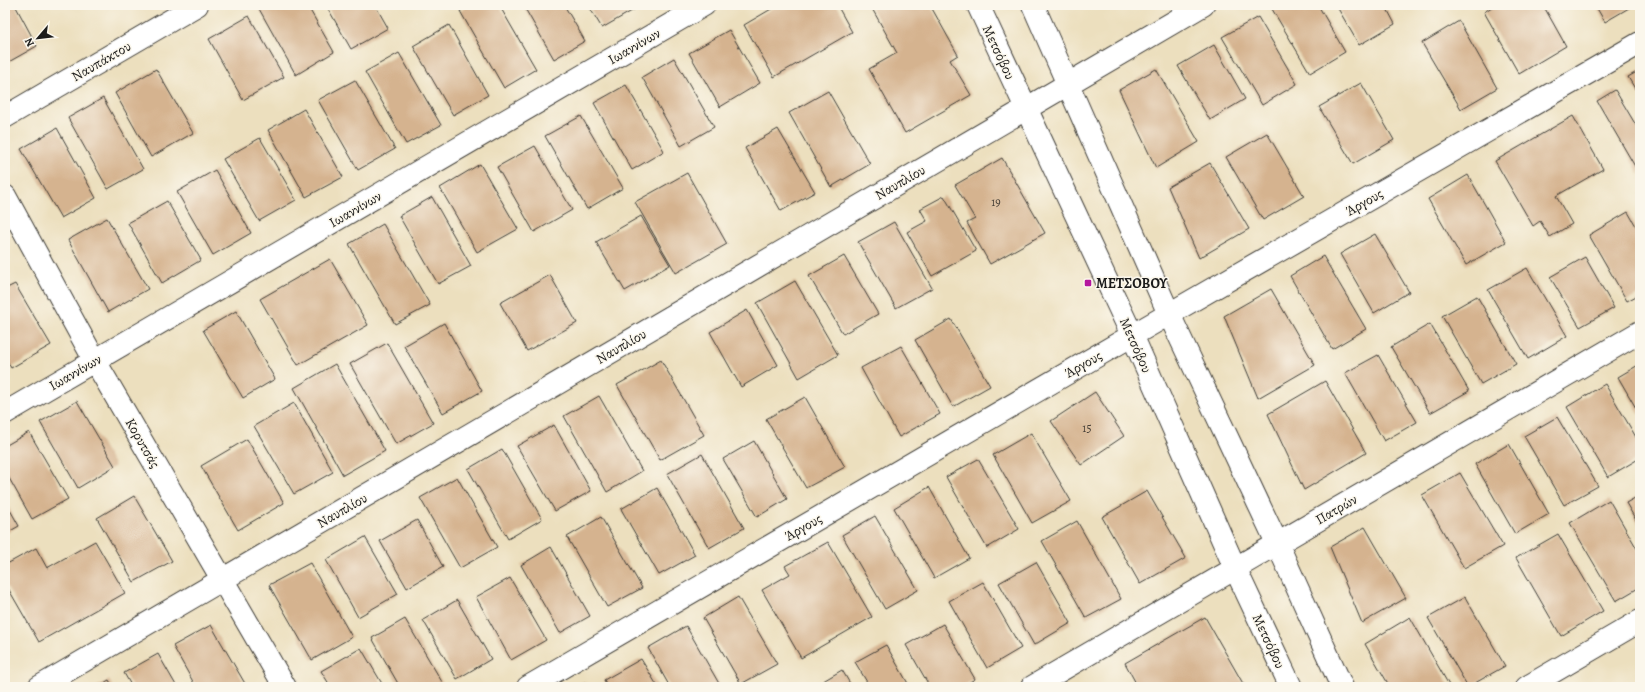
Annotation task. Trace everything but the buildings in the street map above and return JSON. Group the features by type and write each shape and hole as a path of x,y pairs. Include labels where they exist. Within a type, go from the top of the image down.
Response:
{"street":[{"name":"Ιωαννίνων","path":"5,413 704,5"},
{"name":"Μετσόβου","path":"978,5 1132,335 1235,568 1291,687"},
{"path":"1033,5 1168,314 1277,543 1342,687"},
{"name":"Ναυπλίου","path":"39,687 1203,5"},
{"name":"Ναυπάκτου","path":"5,117 187,7"},
{"name":"Άργους","path":"528,687 1168,314 1640,43"},
{"name":"Κορυτσάς","path":"5,196 95,361 285,687"},
{"name":"Πατρών","path":"1032,687 1640,332"},
{"path":"1526,687 1640,621"}],"place":[{"name":"ΜΕΤΣΟΒΟΥ","path":"1088,283"}]}
